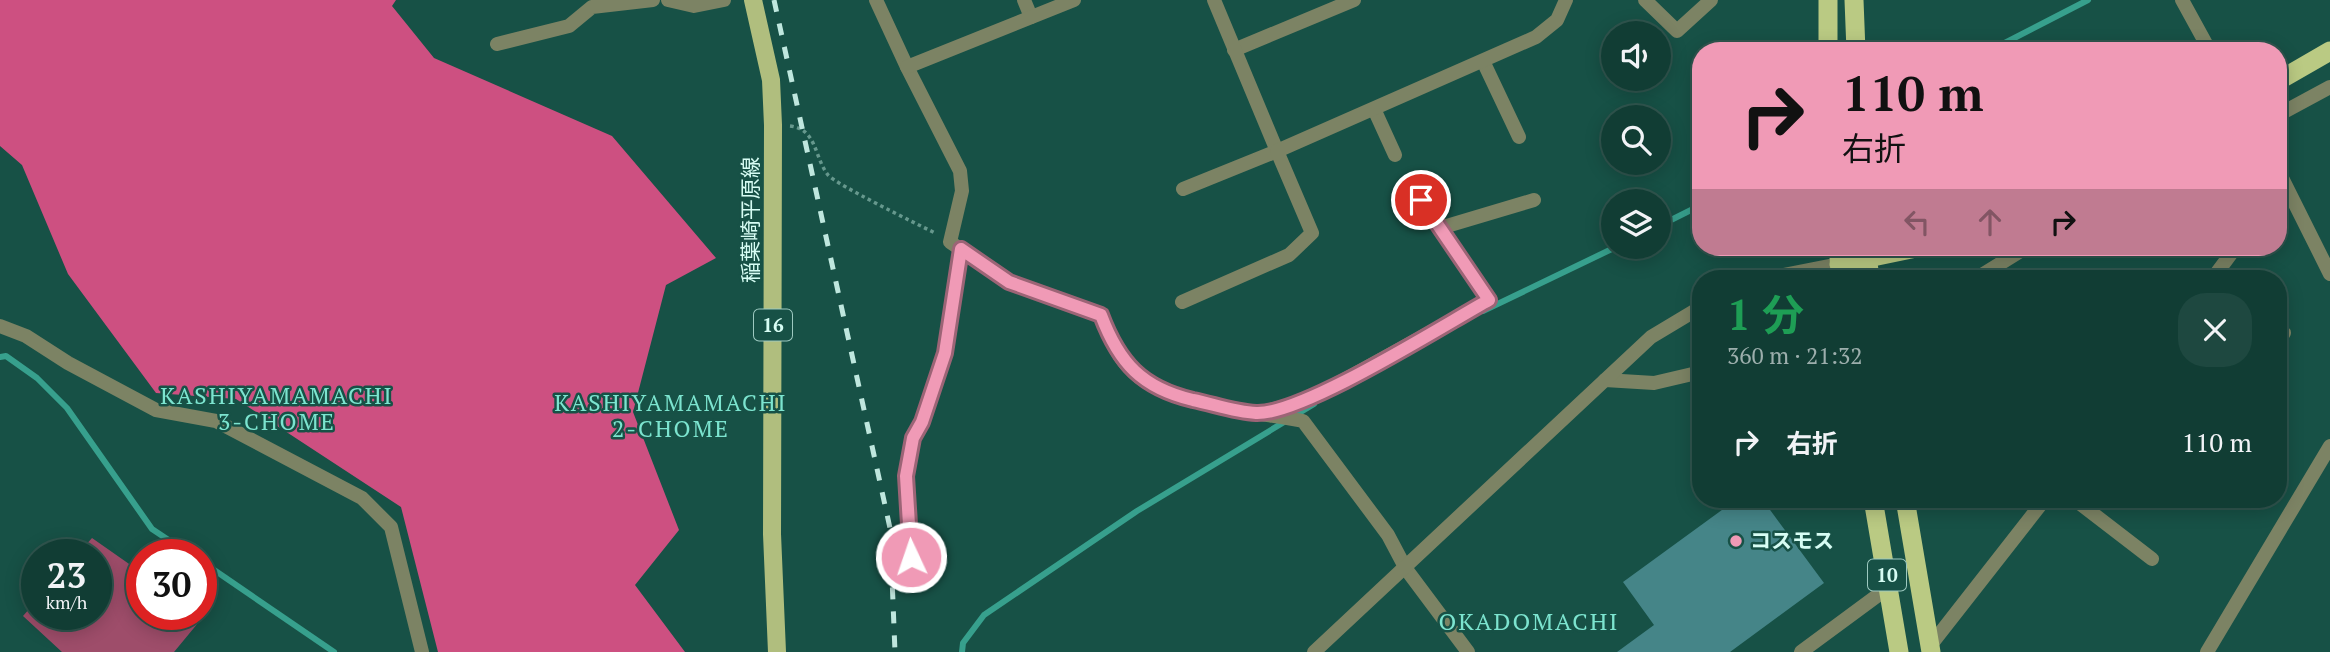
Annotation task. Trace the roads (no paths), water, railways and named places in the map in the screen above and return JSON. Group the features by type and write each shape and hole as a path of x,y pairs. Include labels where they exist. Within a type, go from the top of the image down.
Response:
{"highway":[{"path":"1828,0 1828,42"},
{"path":"1854,0 1856,42"},
{"path":"2287,76 2330,51"},
{"path":"1839,263 1858,256"},
{"name":"10","path":"1875,508 1899,652"},
{"name":"10","path":"1906,508 1930,649"}],"main road":[{"name":"稲葉崎平原線","path":"753,0 771,80 774,125 772,534 777,652"}],"street":[{"path":"497,44 569,26 600,3 653,0"},
{"path":"668,0 694,6 724,0"},
{"path":"876,0 960,171 962,191 945,353 922,422 913,438 906,476 911,557"},
{"path":"1024,0 1031,17"},
{"path":"907,67 1074,0"},
{"path":"1182,302 1289,255 1312,233 1214,0"},
{"path":"1234,50 1354,0"},
{"path":"1183,189 1277,151 1536,37 1557,20 1566,0"},
{"path":"1645,0 1677,31 1711,0"},
{"path":"2182,0 2205,42"},
{"path":"1483,61 1519,137"},
{"path":"2287,110 2330,87"},
{"path":"1374,109 1395,155"},
{"path":"2287,193 2330,274"},
{"path":"1258,413 1306,401 1489,300 1421,200"},
{"path":"1440,228 1534,200"},
{"path":"956,245 1009,282 1101,315 1111,340 1129,369 1147,382 1176,396 1303,421 1388,535 1406,569 1468,652"},
{"path":"1990,270 2012,256"},
{"path":"1806,270 1839,263"},
{"path":"1314,652 1406,569 1651,337 1692,312"},
{"path":"0,326 26,336 68,363 156,410 216,421 362,498 391,527 422,652"},
{"path":"1605,380 1654,383 1692,374"},
{"path":"2207,652 2330,446"},
{"path":"1930,649 2038,508"},
{"path":"2086,508 2152,559"},
{"path":"1801,652 1889,587"}],"waterway":[{"path":"2007,42 2088,0"},
{"path":"1671,220 1692,210"},
{"path":"1483,311 1601,254"},
{"path":"0,357 6,356 37,378 67,408 152,529 167,539"},
{"path":"962,652 963,643 984,615 1137,511 1314,404"},
{"path":"217,572 334,652"}],"railway":[{"path":"774,0 890,528 895,652"}],"place":[{"name":"コスモス","path":"1736,541"}],"district":[{"name":"KASHIYAMAMACHI 3-CHOME","path":"277,409"},
{"name":"KASHIYAMAMACHI 2-CHOME","path":"671,416"},
{"name":"OKADOMACHI","path":"1529,622"}]}
